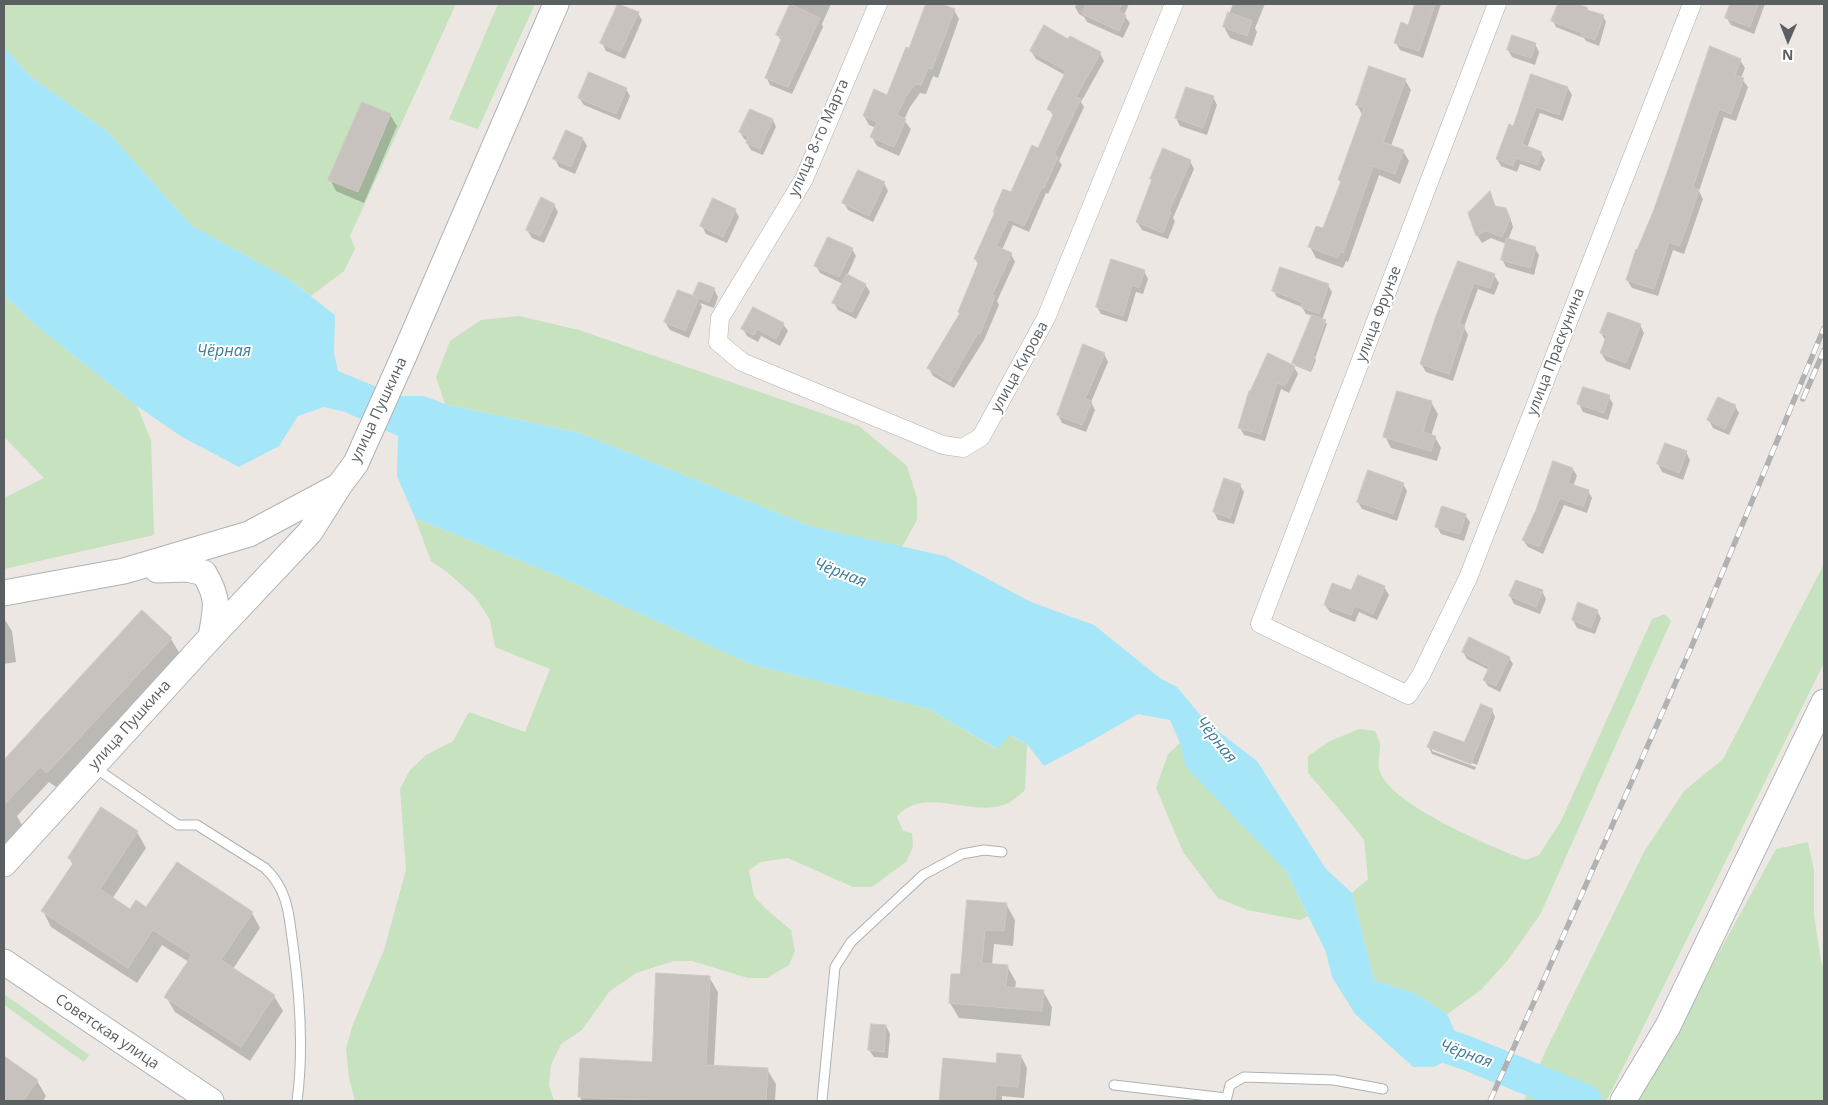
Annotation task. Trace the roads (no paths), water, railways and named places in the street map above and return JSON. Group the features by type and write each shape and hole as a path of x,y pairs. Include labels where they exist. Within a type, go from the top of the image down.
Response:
{"main road":[{"name":"улица Пушкина","path":"4,864 211,637 310,532 356,463 404,358 556,4"},
{"path":"4,593 124,571 249,534 339,486"},
{"path":"124,571 188,569 204,573 212,587 216,603 211,637"},
{"path":"1624,1099 1668,1026 1824,702"},
{"name":"Советская улица","path":"4,962 201,1099"}],"street":[{"name":"улица 8-го Марта","path":"720,318 804,179 878,4"},
{"name":"улица Кирова","path":"720,318 718,342 742,362 943,445 963,448 981,438 1046,318 1174,4"},
{"name":"улица Фрунзе","path":"1408,694 1260,624 1498,4"},
{"name":"улица Праскунина","path":"1408,694 1422,675 1468,578 1692,4"}],"lane":[{"path":"93,766 178,825 197,825 265,868 276,881 285,901 290,921 297,972 300,1059 297,1101"},
{"path":"822,1101 835,967 851,942 924,875 962,854 984,850 1002,852"},
{"path":"1114,1085 1226,1100 1230,1085 1244,1077 1334,1080 1383,1089"}],"water":[{"name":"Чёрная","path":"4,47 30,76 108,132 191,225 290,280 335,315 334,353 338,371 399,396 424,396 445,404 580,433 810,526 945,556 1031,602 1094,625 1161,679 1177,687 1206,722 1257,761 1326,869 1352,893 1374,980 1417,994 1447,1014 1464,1052 1434,1067 1413,1067 1355,1014 1332,977 1326,952 1286,871 1186,767 1180,743 1170,720 1138,714 1044,766 1027,744 1010,735 997,749 929,709 750,664 558,576 415,518 397,476 398,436 345,412 324,407 298,416 279,446 239,467 182,437 137,406 38,327 4,295"}],"waterway":[{"name":"Чёрная","path":"1419,1037 1464,1052 1585,1101"}],"railway":[{"path":"1490,1101 1691,648 1824,328"},
{"path":"1803,399 1824,350"}]}
